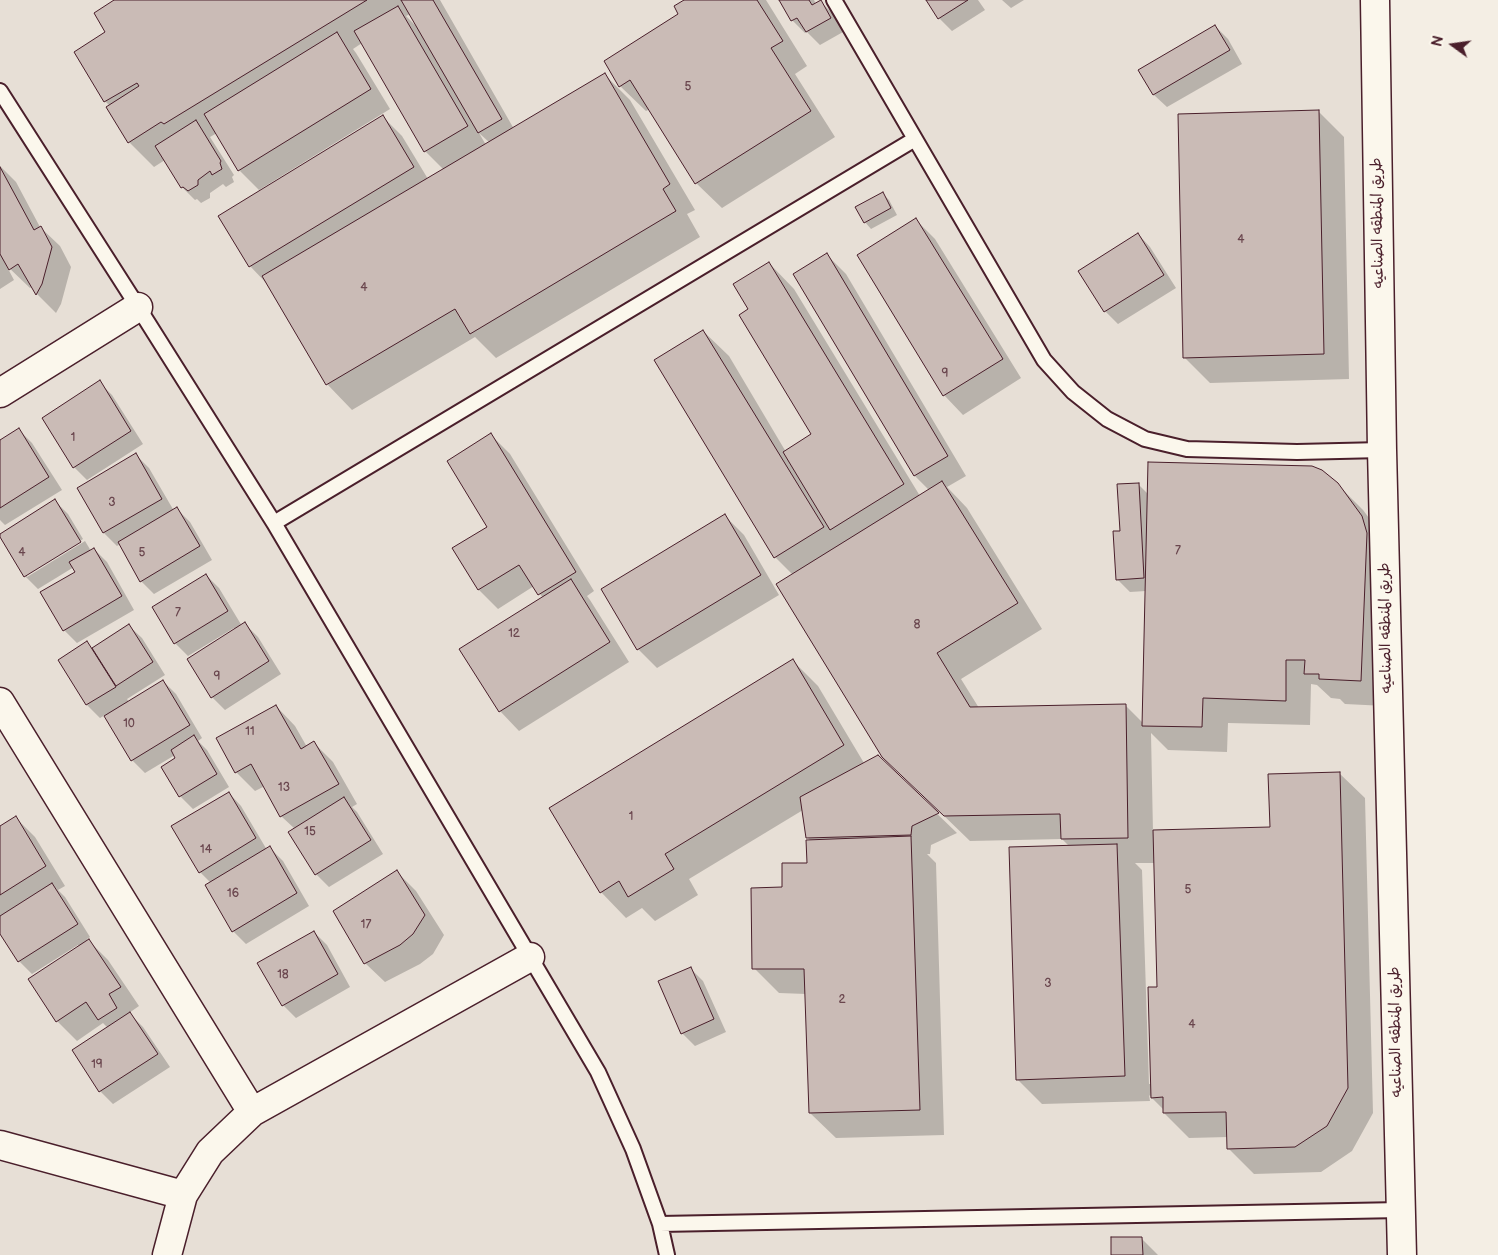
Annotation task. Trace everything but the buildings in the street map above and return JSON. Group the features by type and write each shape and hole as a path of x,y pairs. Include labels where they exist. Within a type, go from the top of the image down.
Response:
{"street":[{"name":"طريق المنطقه الصناعيه","path":"1375,0 1382,450 1402,1255"},
{"path":"0,393 138,307"},
{"path":"0,702 10,741 252,1112"},
{"path":"166,1255 183,1195 210,1152 252,1112 530,957"},
{"path":"0,1145 183,1195"}],"lane":[{"path":"834,0 1044,360 1074,392 1107,419 1145,439 1187,449 1297,452 1382,450"},
{"path":"0,91 274,524 598,1072 633,1149 660,1224 667,1255"},
{"path":"274,524 915,139"},
{"path":"660,1224 1401,1210"}],"shaded area":[{"path":"0,0 1388,0 1414,1255 0,1255"}]}
